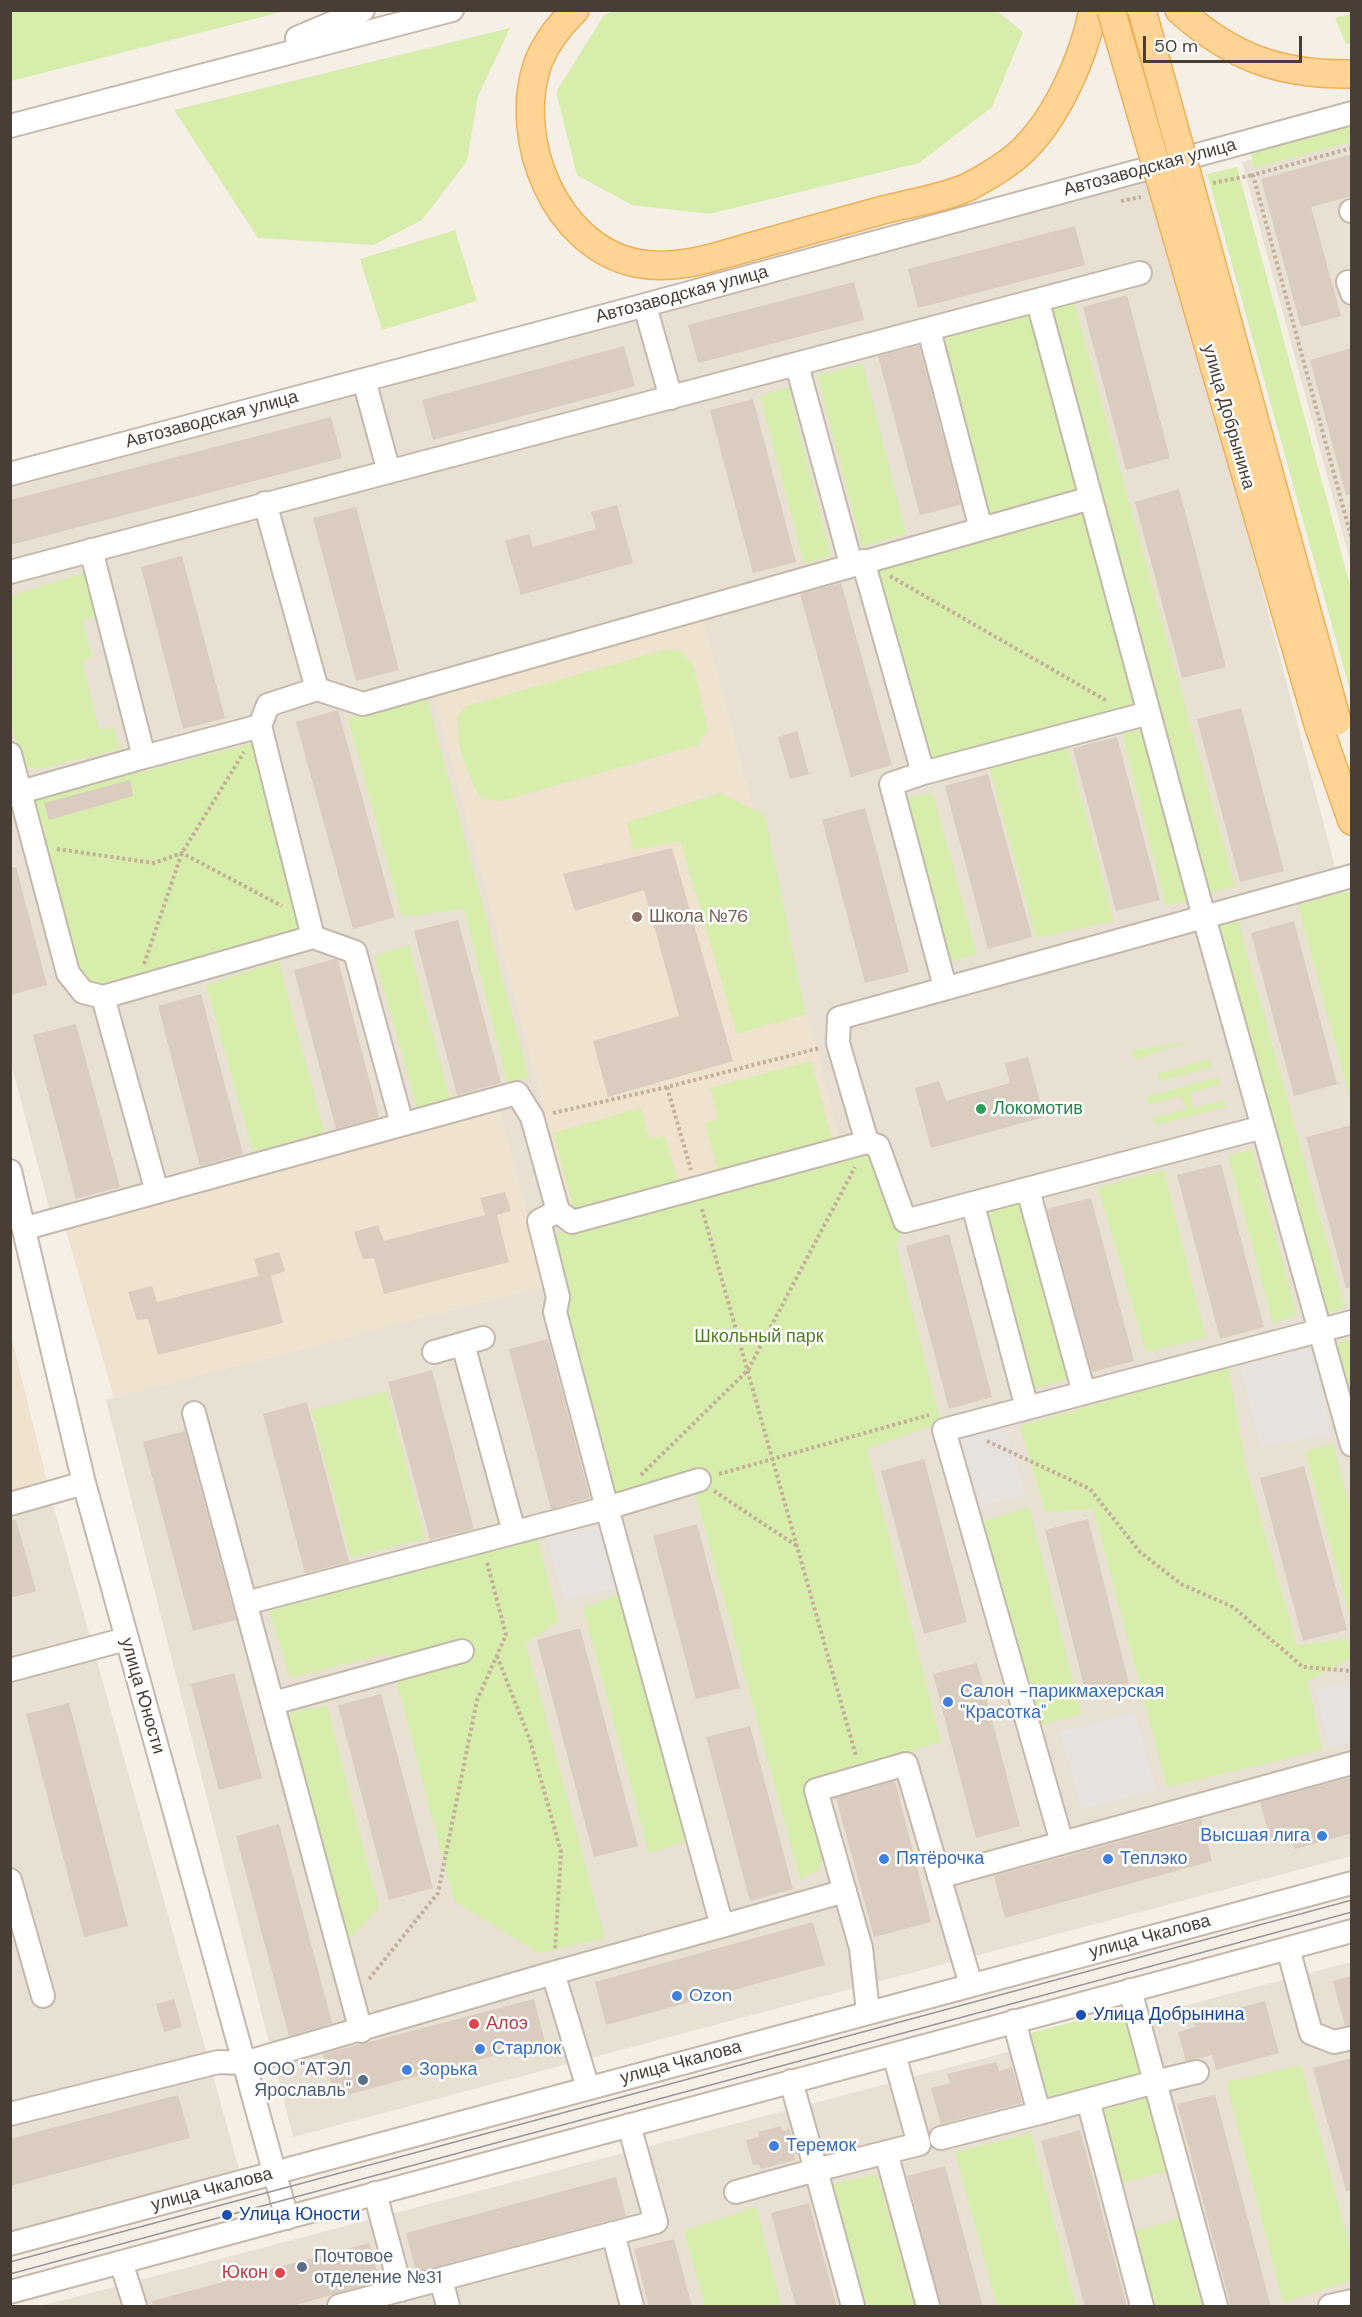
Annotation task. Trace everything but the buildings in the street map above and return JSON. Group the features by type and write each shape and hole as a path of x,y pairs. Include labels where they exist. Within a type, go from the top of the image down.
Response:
{"main road":[{"path":"575,10 548,43 537,65 529,116 533,140 547,183 557,204 571,224 591,244 608,255 653,266 704,259 969,186 1010,161 1047,122 1074,74 1088,39 1093,10"},
{"name":"улица Добрынина","path":"1111,10 1328,724 1352,786"},
{"name":"улица Добрынина","path":"1143,10 1352,821"},
{"path":"1179,10 1226,47 1267,64 1312,74 1352,74"}],"street":[{"path":"197,75 363,10"},
{"path":"10,126 197,75 452,10"},
{"name":"Автозаводская улица","path":"10,474 645,306 1352,113"},
{"path":"10,572 265,503 1038,302 1140,273"},
{"path":"1038,302 1091,498 1142,715 1204,917 1352,1445"},
{"path":"645,306 671,398"},
{"path":"929,330 981,529"},
{"path":"796,365 923,773"},
{"path":"364,380 389,472"},
{"path":"402,1124 355,952 311,927 260,726 268,705 317,689 363,704 1091,498"},
{"path":"265,503 317,689"},
{"path":"91,550 144,758"},
{"path":"945,987 891,784 923,773 1142,715"},
{"path":"16,793 260,726"},
{"path":"10,754 16,793 35,846 68,973 83,992 103,997 311,927"},
{"path":"867,1142 838,1043 839,1018 1352,876"},
{"path":"103,997 157,1192"},
{"path":"26,1228 517,1093 532,1117 558,1211 572,1222 867,1142 878,1146 905,1221 1263,1127"},
{"name":"улица Юности","path":"10,1171 26,1228 84,1483 287,2218"},
{"path":"1028,1190 1084,1394"},
{"path":"973,1205 1027,1408"},
{"path":"558,1211 539,1221 558,1297 555,1312 722,1926"},
{"path":"1062,1843 944,1430 1352,1322"},
{"path":"434,1352 473,1341 514,1532"},
{"path":"194,1413 362,2031"},
{"path":"246,1603 608,1508 699,1480"},
{"path":"10,1504 84,1483"},
{"path":"10,1670 126,1639"},
{"path":"273,1703 462,1651"},
{"path":"939,1877 1352,1763"},
{"path":"868,2013 861,1948 816,1790 906,1764 971,1985"},
{"path":"10,1880 43,1996"},
{"name":"улица Чкалова","path":"10,2244 1352,1883"},
{"path":"10,2114 218,2062 244,2063 845,1891"},
{"path":"10,2292 1352,1931"},
{"path":"1288,1948 1311,2033 1334,2042 1352,2038"},
{"path":"553,1973 588,2088"},
{"path":"1130,1990 1216,2307"},
{"path":"1014,2021 1039,2113"},
{"path":"736,2192 919,2144 894,2054"},
{"path":"941,2138 1197,2072"},
{"path":"791,2081 853,2307"},
{"path":"1088,2100 1142,2307"},
{"path":"339,2307 656,2222 629,2125"},
{"path":"886,2152 928,2307"},
{"path":"375,2193 401,2290"},
{"path":"613,2233 632,2307"},
{"path":"122,2262 135,2307"},
{"path":"441,2279 448,2307"},
{"path":"1330,2307 1352,2301"}],"path":[{"path":"1352,148 1253,175 1352,540"},
{"path":"857,563 1142,715"},
{"path":"142,969 182,853 260,726"},
{"path":"35,846 154,863 182,853 311,927"},
{"path":"532,1117 668,1087 838,1043"},
{"path":"668,1087 862,1777"},
{"path":"608,1508 748,1370 867,1142"},
{"path":"699,1480 928,1414 1090,1489 1140,1552 1181,1584 1233,1607 1304,1667 1352,1671"},
{"path":"699,1480 797,1546"},
{"path":"353,1998 438,1893 477,1700 506,1635 482,1541"},
{"path":"497,1655 530,1740 561,1852 553,1973"}],"shaded area":[{"path":"1351,132 1351,564 1242,162"},
{"path":"1154,178 1351,928 1351,1856 293,2137 106,1400 545,1286 54,1227 11,1063 10,484"},
{"name":"Школа №76","path":"703,618 840,1141 572,1214 433,692"},
{"path":"499,1106 546,1286 114,1398 65,1227"},
{"path":"10,1331 51,1497 10,1508"},
{"path":"1312,1347 1331,1435 1261,1446 1240,1366"},
{"path":"1005,1426 1025,1494 981,1506 961,1437"},
{"path":"51,1497 239,2169 11,2232 11,1508"},
{"path":"599,1526 615,1587 565,1601 547,1538"},
{"path":"1351,1681 1351,1742 1330,1747 1316,1691"},
{"path":"1135,1712 1156,1790 1082,1809 1060,1732"},
{"path":"1351,1962 1351,2306 41,2306"}],"green space":[{"path":"11,10 285,10 285,11 11,81"},
{"path":"614,11 997,11 1023,32 992,107 919,163 709,214 632,205 577,175 556,92 604,15"},
{"path":"1351,14 1351,43 1346,44 1335,18"},
{"path":"510,28 478,96 467,161 422,220 373,245 258,238 174,110"},
{"path":"1351,120 1351,142 1254,168 1250,149"},
{"path":"1237,167 1351,589 1351,694 1207,174"},
{"path":"455,230 477,301 382,330 360,259"},
{"path":"1074,302 1235,886 1207,894 1051,310"},
{"path":"1031,315 1078,491 987,515 943,338"},
{"path":"863,364 906,534 862,547 817,375"},
{"path":"788,387 831,556 804,564 760,396"},
{"path":"1086,506 1141,709 927,764 872,572"},
{"path":"86,572 97,616 83,620 92,657 82,661 99,729 114,728 120,749 40,769 22,768 11,722 13,673 11,596"},
{"path":"664,650 681,651 693,665 708,729 698,745 501,801 481,798 468,772 458,740 457,720 466,706"},
{"path":"427,698 529,1077 507,1083 464,909 402,917 348,718"},
{"path":"1144,728 1191,900 1166,906 1122,734"},
{"path":"257,742 303,930 95,986 76,968 32,800"},
{"path":"1067,744 1114,921 1036,938 989,765"},
{"path":"720,793 765,815 806,1014 737,1034 680,841 633,850 627,822"},
{"path":"933,793 977,954 949,962 905,798"},
{"path":"1349,891 1352,901 1351,1103 1298,905"},
{"path":"1238,921 1345,1307 1328,1314 1215,926"},
{"path":"409,945 450,1099 417,1107 374,956"},
{"path":"279,961 324,1132 253,1152 206,985"},
{"path":"1189,1041 1135,1060 1132,1051"},
{"path":"1209,1059 1212,1067 1160,1081 1157,1074"},
{"path":"811,1061 833,1142 718,1173 705,1123 718,1119 710,1088"},
{"path":"1218,1077 1221,1084 1190,1093 1193,1108 1225,1100 1227,1107 1155,1125 1153,1118 1186,1109 1181,1096 1149,1105 1146,1097"},
{"path":"641,1108 649,1139 665,1135 679,1185 575,1214 553,1133"},
{"name":"Школьный парк","path":"860,1149 876,1149 902,1225 896,1247 941,1422 867,1449 941,1742 803,1783 824,1855 819,1869 800,1879 690,1475 610,1495 562,1313 553,1235"},
{"path":"1252,1149 1297,1315 1273,1323 1228,1155"},
{"path":"1164,1170 1206,1337 1146,1352 1098,1187"},
{"path":"1021,1200 1068,1379 1030,1390 983,1212"},
{"path":"1351,1339 1351,1409 1334,1344"},
{"path":"1228,1366 1246,1467 1297,1645 1348,1639 1351,1658 1308,1681 1322,1750 1167,1787 1093,1509 1045,1512 1020,1426"},
{"path":"387,1391 425,1538 351,1558 311,1410"},
{"path":"1333,1444 1351,1513 1351,1622 1305,1451"},
{"path":"1029,1507 1081,1714 1041,1725 981,1522"},
{"path":"537,1536 559,1621 526,1643 605,1938 539,1953 454,1901 389,1653 290,1678 269,1611"},
{"path":"620,1594 688,1841 649,1853 583,1608"},
{"path":"327,1705 379,1907 349,1940 286,1714"},
{"path":"1129,2007 1148,2078 1045,2105 1027,2034"},
{"path":"1301,2065 1351,2251 1351,2280 1283,2303 1226,2082"},
{"path":"1146,2098 1167,2171 1120,2183 1103,2110"},
{"path":"1031,2133 1076,2306 997,2306 955,2152"},
{"path":"877,2174 915,2306 867,2306 832,2184"},
{"path":"756,2207 781,2306 705,2306 684,2231"},
{"path":"1179,2219 1202,2306 1154,2306 1134,2231"}],"tram line":[{"path":"10,2262 1352,1900"},
{"path":"10,2274 1352,1912"}],"place":[{"name":"Школа №76","path":"637,917"},
{"name":"Локомотив","path":"981,1109"},
{"name":"Салон -парикмахерская \"Красотка\"","path":"948,1702"},
{"name":"Высшая лига","path":"1322,1836"},
{"name":"Пятёрочка","path":"884,1859"},
{"name":"Теплэко","path":"1108,1859"},
{"name":"Ozon","path":"677,1996"},
{"name":"Улица Добрынина","path":"1081,2015"},
{"name":"Алоэ","path":"474,2024"},
{"name":"Старлок","path":"480,2049"},
{"name":"Зорька","path":"407,2070"},
{"name":"ООО \"АТЭЛ Ярославль\"","path":"363,2080"},
{"name":"Теремок","path":"774,2146"},
{"name":"Улица Юности","path":"227,2215"},
{"name":"Почтовое отделение №31","path":"302,2267"},
{"name":"Юкон","path":"280,2273"}]}
